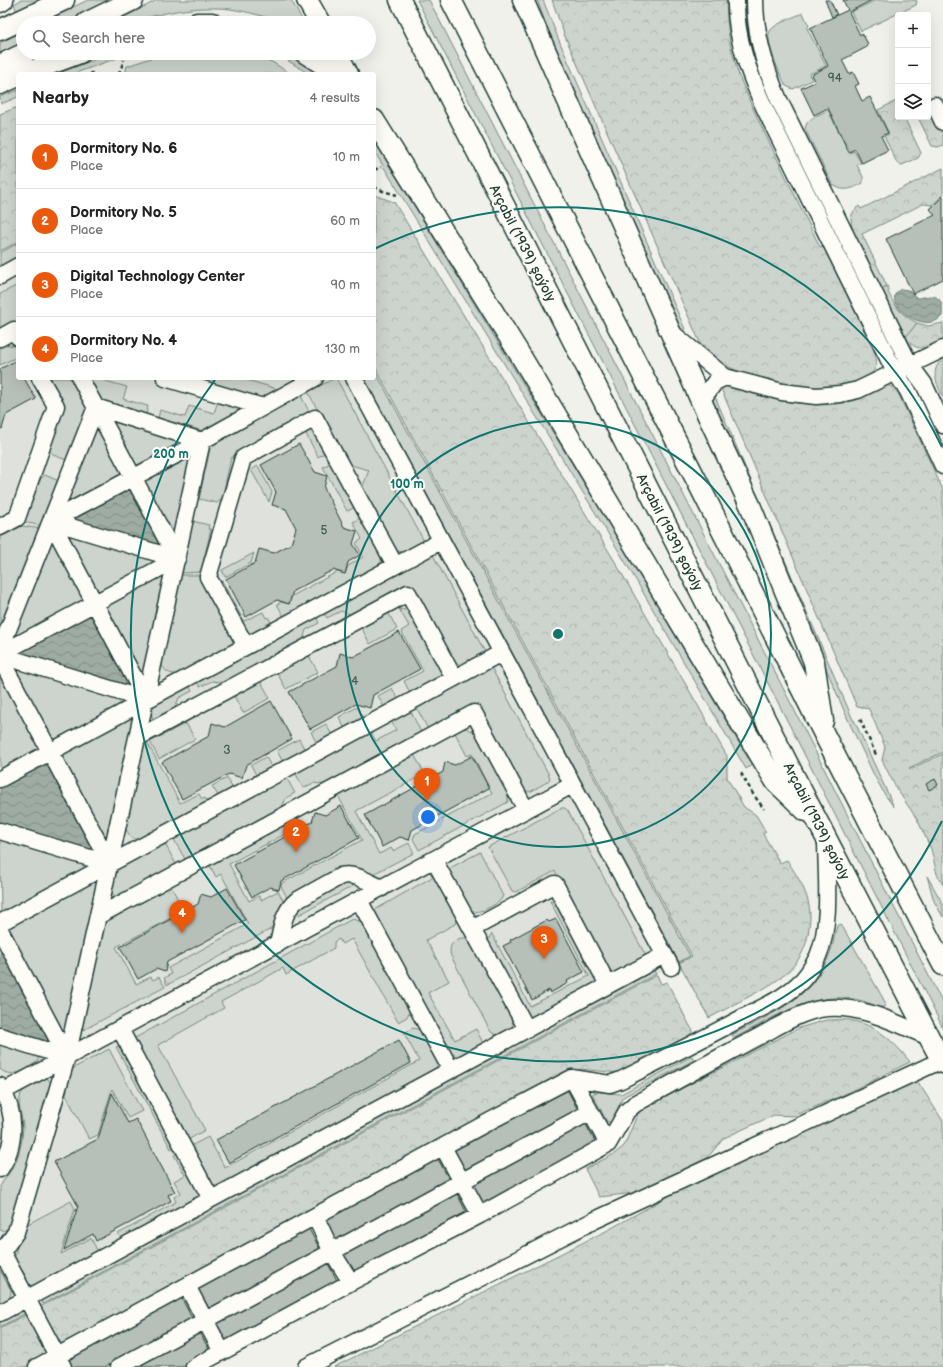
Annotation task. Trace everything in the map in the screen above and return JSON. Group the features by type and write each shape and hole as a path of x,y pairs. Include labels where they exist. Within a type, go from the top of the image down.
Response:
{"main road":[{"path":"30,16 64,0"},
{"path":"100,16 133,0"},
{"path":"307,0 316,16"},
{"name":"Arçabil (1939) şaýoly","path":"400,0 822,830 942,1061"},
{"path":"451,0 826,738 924,925 943,965"},
{"path":"523,0 701,401 750,505 814,662 826,738"},
{"path":"0,30 16,22"},
{"path":"0,65 16,57"},
{"path":"29,72 61,60"},
{"path":"316,60 324,65 330,72"},
{"path":"341,60 347,72"},
{"path":"0,84 16,77"},
{"path":"376,123 518,353 776,782 822,830"},
{"path":"924,925 943,952"}],"lane":[{"path":"736,0 740,41 746,64 756,88 895,372 908,391 943,466"},
{"path":"755,0 755,16 761,50 771,83 910,365 924,384 943,425"},
{"path":"935,105 943,122"},
{"path":"0,276 16,267"},
{"path":"0,338 14,330 16,334"},
{"path":"671,332 725,377 782,392 816,396 840,394 858,390 943,349"},
{"path":"701,401 715,382 725,377"},
{"path":"0,527 17,518 56,406 41,380"},
{"path":"81,380 177,559"},
{"path":"172,380 263,407"},
{"path":"51,521 202,441 311,380"},
{"path":"0,1313 608,985 668,961 355,380"},
{"path":"96,407 202,441"},
{"path":"0,650 96,407"},
{"path":"246,646 208,577 243,458 315,418 395,565"},
{"path":"60,1362 1,1251 16,1232 68,1057 202,441"},
{"path":"51,521 177,559"},
{"path":"51,521 146,700"},
{"path":"0,779 441,540"},
{"path":"0,654 177,559"},
{"path":"137,738 408,593 454,678"},
{"path":"0,923 501,652"},
{"path":"0,654 146,700"},
{"path":"0,658 110,864"},
{"path":"98,916 474,713 526,810"},
{"path":"0,1170 7,1156 13,1130 9,1104 2,1088 68,1057 572,785"},
{"path":"37,1367 60,1362 187,1286 572,1078 610,1084 621,1080 774,1001 798,985 809,972 818,956 827,918 822,830"},
{"path":"0,831 110,864"},
{"path":"434,860 527,1029"},
{"path":"278,944 285,914 290,906 296,901 341,876 353,875 382,888"},
{"path":"472,929 555,884 608,985"},
{"path":"359,900 451,1070"},
{"path":"0,930 68,1057"},
{"path":"194,1367 351,1282 480,1215 608,1144 627,1111 635,1104 720,1057 810,1011 828,1008 856,1010 892,1022 929,1037"},
{"path":"120,1029 211,1199"},
{"path":"0,1036 68,1057"},
{"path":"306,1367 593,1221 942,1061"},
{"path":"572,1078 608,1144"},
{"path":"119,1367 590,1112"},
{"path":"443,1147 480,1215"},
{"path":"315,1216 332,1252 351,1282"},
{"path":"187,1286 222,1352"}],"path":[{"path":"120,72 124,60"},
{"path":"376,169 381,167"},
{"path":"376,188 397,195"},
{"path":"860,719 877,757"},
{"path":"741,773 764,809"}],"shaded area":[{"path":"16,244 16,380 376,380 376,371 691,956 0,1328 0,252"}],"green space":[{"path":"21,0 42,0 17,12 14,4"},
{"path":"88,0 116,0 82,16 55,16"},
{"path":"157,0 291,0 300,16 261,16 230,9 204,8 153,16 127,16"},
{"path":"417,0 429,0 801,723 943,1004 943,1028 791,728"},
{"path":"537,0 543,0 558,38 691,343 680,332 553,43"},
{"path":"552,0 726,0 730,44 739,76 754,111 820,247 823,246 872,346 876,356 876,364 875,369 871,374 857,381 835,387 801,387 767,381 751,376 735,370 705,354 564,34"},
{"path":"876,0 917,1 916,5 901,12 895,12 895,15 861,31 851,12"},
{"path":"803,13 809,26 807,28 826,66 809,74 812,80 793,89 786,86 781,75 771,50 769,36 772,28 785,20"},
{"path":"16,35 16,46 0,54 0,43"},
{"path":"93,60 112,60 79,72 61,72"},
{"path":"145,60 266,60 272,62 288,72 126,72 127,66"},
{"path":"287,60 297,60 315,72 306,72"},
{"path":"16,91 16,98 1,104 0,97"},
{"path":"895,102 895,120 905,120 921,153 918,158 902,165 897,163 884,136 889,134 878,110"},
{"path":"16,108 16,243 0,251 0,114"},
{"path":"828,110 849,153 854,151 861,163 857,165 863,177 863,183 855,187 844,189 836,187 832,184 805,129 810,119"},
{"path":"931,110 943,133 943,145 938,147 932,146 919,120 931,120"},
{"path":"376,143 628,555 752,765 746,769 623,558 376,154"},
{"path":"943,168 943,195 932,205 923,204 862,234 887,286 881,289 853,231 851,224 852,214 859,206 861,209"},
{"path":"376,196 394,202 614,560 727,756 727,778 744,807 756,815 766,832 763,834 780,863 787,860 807,896 810,924 807,941 803,952 797,961 782,977 773,983 709,1018 679,963 692,956 376,369"},
{"path":"16,244 16,259 0,267 0,253"},
{"path":"16,286 16,322 0,331 0,294"},
{"path":"887,286 889,290 888,292 899,310 906,317 917,323 906,337 881,289"},
{"path":"917,323 928,326 943,323 943,340 928,347 918,348 914,346 906,337"},
{"path":"5,344 16,347 16,360 15,358 0,365 0,346"},
{"path":"943,359 943,397 935,372 939,363"},
{"path":"376,373 690,956 679,962 365,380 376,380"},
{"path":"49,380 74,380 89,409 69,461 54,455 48,448 64,407"},
{"path":"89,380 102,380 127,387 123,399 148,406 146,415 100,401"},
{"path":"212,380 247,380 281,390 262,400 211,385"},
{"path":"331,380 337,380 424,541 404,552 396,551 361,491 369,470 347,464 308,392"},
{"path":"888,385 895,389 898,393 943,490 943,752 909,768 910,769 943,754 943,885 937,874 931,849 917,819 896,788 882,760 885,747 869,709 857,707 722,391 722,388 733,387 773,399 803,404 823,405 853,401"},
{"path":"714,394 853,720 894,807 885,795 874,775 849,722 711,400"},
{"path":"301,396 311,415 231,458 222,499 217,503 199,499 211,444"},
{"path":"218,401 245,409 203,431 158,418 160,410 185,417 189,406 214,413"},
{"path":"109,419 186,442 135,468"},
{"path":"96,425 123,475 65,506"},
{"path":"305,432 314,432 326,452 318,457"},
{"path":"193,454 174,541 142,481"},
{"path":"332,462 356,507 347,511 323,467"},
{"path":"258,466 272,492 269,502 251,470"},
{"path":"45,475 61,482 43,526 23,522 41,478"},
{"path":"361,518 381,556 381,562 378,566 284,617 277,604 281,602 289,604 292,596 337,572 345,574 348,566 363,557 356,543 362,539 353,522"},
{"path":"192,521 209,525 208,529 211,529 201,572 181,573"},
{"path":"22,526 42,529 4,620 0,621 0,537"},
{"path":"65,532 160,562 98,594"},
{"path":"52,538 86,601 12,639"},
{"path":"254,553 251,563 225,577 222,570"},
{"path":"432,553 486,654 463,665 455,663 451,659 411,584 353,615 341,611 327,618 323,612"},
{"path":"167,573 143,680 104,606"},
{"path":"180,575 201,575 233,641 231,646 180,674 176,674 166,671 161,663"},
{"path":"222,581 244,621 263,612 272,624 262,630 251,633 244,631 218,584"},
{"path":"399,609 407,610 411,614 442,670 439,678 435,682 411,695 404,681 423,671 401,631 409,626"},
{"path":"388,612 397,629 370,644 361,627"},
{"path":"316,616 319,623 306,630 302,643 226,683 212,681 200,687 196,680"},
{"path":"309,656 318,672 286,689 277,673"},
{"path":"13,667 129,702 53,743"},
{"path":"491,667 549,775 550,779 547,782 530,792 523,789 477,704 429,731 416,707"},
{"path":"0,673 40,749 0,771"},
{"path":"261,682 270,698 243,713 234,696"},
{"path":"188,684 192,691 179,698 174,710 156,720 153,719 151,713 155,703"},
{"path":"392,688 399,701 385,709 378,696"},
{"path":"357,707 364,720 346,731 339,717"},
{"path":"410,710 422,734 327,785 314,783 303,788 295,772 371,732 376,741 396,730 391,721"},
{"path":"136,715 107,846 59,755"},
{"path":"186,723 195,739 159,759 150,742"},
{"path":"326,724 333,737 318,746 311,732"},
{"path":"461,728 471,730 478,737 508,792 508,802 419,850 413,839 415,834 492,793 472,754 467,756 454,731"},
{"path":"299,739 306,752 284,764 277,751"},
{"path":"148,744 180,803 199,794 202,799 205,798 209,805 142,840 139,840 131,837 125,827 142,747"},
{"path":"413,753 425,774 356,811 379,854 391,848 393,851 409,843 414,853 373,874 347,866 287,898 281,886 282,883 362,840 337,794"},
{"path":"266,757 273,770 258,779 251,765"},
{"path":"286,777 295,793 286,798 281,810 186,861 173,838"},
{"path":"227,778 234,791 220,799 212,786"},
{"path":"561,808 565,808 568,811 647,958 616,974 608,970 555,871 516,892 512,891 488,847"},
{"path":"283,825 287,833 229,864 249,901 259,896 261,900 278,891 283,900 271,929 167,985 164,978 171,974 168,968 248,924 221,874 216,877 209,864"},
{"path":"0,840 92,867 1,915"},
{"path":"164,842 177,866 117,897 112,894 110,891 117,868"},
{"path":"480,852 503,896 499,902 491,907 475,912 470,909 448,869"},
{"path":"434,876 457,917 455,924 426,940 449,981 428,993 455,1040 476,1029 484,1045 460,1057 452,1054 373,911"},
{"path":"927,876 943,904 943,917 934,901"},
{"path":"100,879 65,1037 7,927"},
{"path":"346,883 353,883 355,885 291,919 296,910"},
{"path":"171,886 184,911 116,947 136,984 151,977 153,980 159,977 165,987 83,1030 82,1028 104,923"},
{"path":"550,901 557,903 596,980 596,984 531,1018 527,1016 488,941 492,934 530,1006 589,976"},
{"path":"352,919 363,922 410,1010 407,1017 398,1022 352,939 342,944 339,939 334,942 334,948 286,975 283,968 221,1002 224,1008 158,1045 205,1130 188,1140 135,1043 135,1038"},
{"path":"841,924 885,1002 885,1006 878,1007 862,1001 847,998 819,1000 806,1003 782,1013 734,1038 732,1035 790,1003 813,982 823,969 831,950 837,926"},
{"path":"461,938 466,938 471,941 512,1017 513,1024 511,1029 501,1036 492,1033 489,1029 451,956 450,947 455,941"},
{"path":"654,971 656,974 43,1304 41,1300"},
{"path":"657,975 661,984 667,982 693,1030 690,1035 619,1073 580,1069 60,1348 38,1308"},
{"path":"826,1020 849,1020 867,1025 891,1041 910,1062 841,1096 793,1116 774,1115 724,1138 707,1158 635,1193 599,1197 585,1169 614,1154 624,1146 638,1113 646,1107 799,1028"},
{"path":"413,1028 421,1030 438,1062 436,1070 218,1187 213,1186 191,1146 208,1137 225,1168 419,1061 404,1033"},
{"path":"0,1042 38,1054 38,1061 19,1072 9,1074 5,1072 0,1069"},
{"path":"119,1046 123,1049 176,1146 171,1149 116,1047"},
{"path":"109,1049 142,1111 128,1118 112,1089 98,1135 89,1139 64,1091 72,1069"},
{"path":"692,1056 694,1060 623,1097 611,1122 607,1122 593,1093 599,1092 621,1094"},
{"path":"47,1078 53,1085 11,1227 3,1231 0,1230 0,1186 14,1166 22,1140 23,1126 19,1104 21,1093"},
{"path":"916,1079 943,1121 943,1367 334,1367 608,1230 719,1168"},
{"path":"180,1152 200,1194 199,1198 122,1241 118,1234 176,1202 174,1197 181,1193 174,1181 185,1175 174,1155"},
{"path":"71,1201 75,1209 61,1254 91,1238 99,1254 37,1287 31,1286 26,1281 25,1279 27,1278 14,1259 22,1229 24,1226"},
{"path":"0,1270 11,1290 8,1300 0,1307"},
{"path":"24,1310 26,1313 0,1327 0,1322"},
{"path":"27,1314 48,1355 25,1367 0,1367 0,1328"}],"water":[{"path":"901,289 908,290 917,298 935,296 940,300 942,306 942,316 934,321 925,322 915,320 906,315 895,301 895,294"},
{"path":"129,487 161,547 69,519"},
{"path":"92,612 131,686 17,652"},
{"path":"47,762 94,852 0,824 0,786"},
{"path":"0,944 52,1042 0,1027"}],"building":[{"path":"825,0 830,0 837,15 832,17"},
{"path":"843,0 872,0 849,12 860,35 862,33 868,44 866,45 867,47 842,60 849,74 853,72 859,84 855,86 862,101 870,97 888,133 881,136 888,150 862,163 855,149 849,152 828,108 814,115 801,88 815,82 811,75 828,66 810,28 848,10"},
{"path":"943,196 943,279 913,294 886,239 935,215 930,209"},
{"path":"15,361 16,380 25,380 36,399 6,415 2,429 0,428 0,369"},
{"path":"299,444 315,472 327,476 324,488 344,527 357,531 353,544 360,555 348,562 345,574 333,570 293,591 289,604 277,600 246,617 226,579 255,563 259,549 274,553 291,544 296,528 286,509 272,505 276,492 261,465"},
{"path":"399,632 420,669 373,695 370,708 356,704 310,729 289,692 337,666 340,653 353,657"},
{"path":"271,701 292,739 246,765 242,778 229,774 182,799 162,762 209,736 212,723 225,727"},
{"path":"472,756 489,788 412,830 409,840 400,837 382,847 365,815 443,772 445,762 455,765"},
{"path":"935,779 938,785 929,790 926,784"},
{"path":"341,806 359,838 281,881 279,890 270,887 252,897 234,865 312,822 315,812 325,815"},
{"path":"227,888 245,920 167,962 165,972 156,969 138,979 120,947 198,904 201,894 211,897"},
{"path":"556,919 584,972 567,981 568,983 550,993 549,990 532,1000 503,946 511,942 510,940 547,920 549,922"},
{"path":"399,1040 411,1063 229,1163 216,1140"},
{"path":"567,1089 579,1112 464,1174 452,1152"},
{"path":"112,1093 128,1123 136,1119 175,1192 168,1195 171,1201 96,1241 93,1234 64,1250 78,1206 54,1162 98,1139"},
{"path":"585,1123 597,1145 482,1207 470,1185"},
{"path":"438,1159 450,1181 335,1243 323,1221"},
{"path":"456,1192 468,1215 353,1276 341,1254"},
{"path":"309,1229 321,1251 208,1312 195,1290"},
{"path":"327,1262 339,1284 226,1345 213,1323"},
{"path":"181,1297 193,1320 105,1367 71,1367 67,1359"},
{"path":"199,1331 211,1353 185,1367 132,1367"}],"place":[{"name":"Dormitory No. 6","path":"427,801"},
{"name":"Dormitory No. 5","path":"296,852"},
{"name":"Dormitory No. 4","path":"182,933"},
{"name":"Digital Technology Center","path":"544,959"}]}
